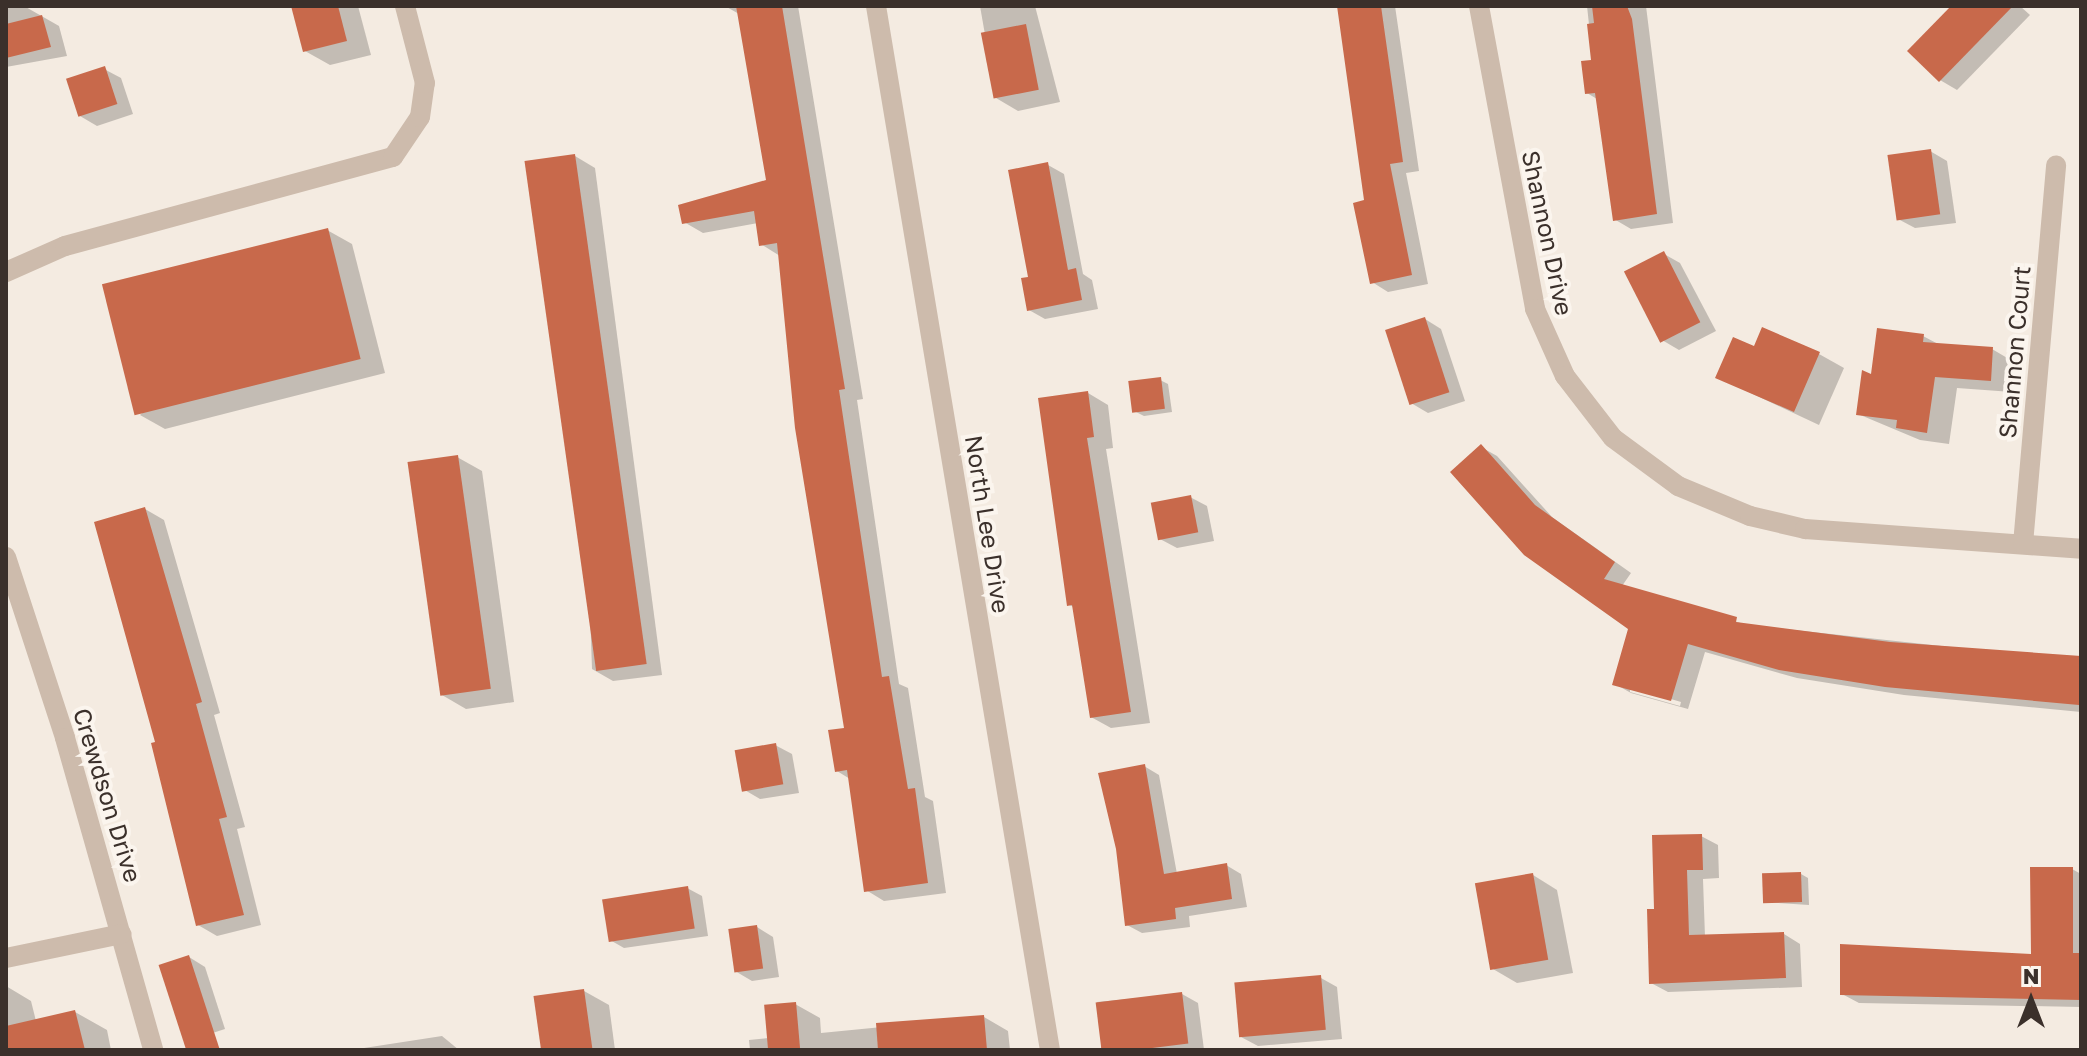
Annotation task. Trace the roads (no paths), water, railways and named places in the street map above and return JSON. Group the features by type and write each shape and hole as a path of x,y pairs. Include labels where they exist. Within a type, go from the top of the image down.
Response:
{"street":[{"path":"6,272 65,246 393,157 420,117 425,83 405,6"},
{"name":"North Lee Drive","path":"876,6 1050,1050"},
{"name":"Shannon Drive","path":"1479,6 1535,309 1565,376 1613,438 1678,486 1750,516 1805,529 2081,549"},
{"name":"Shannon Court","path":"2023,544 2056,165"},
{"name":"Crewdson Drive","path":"6,557 122,934 153,1050"},
{"path":"6,958 122,934"}]}
